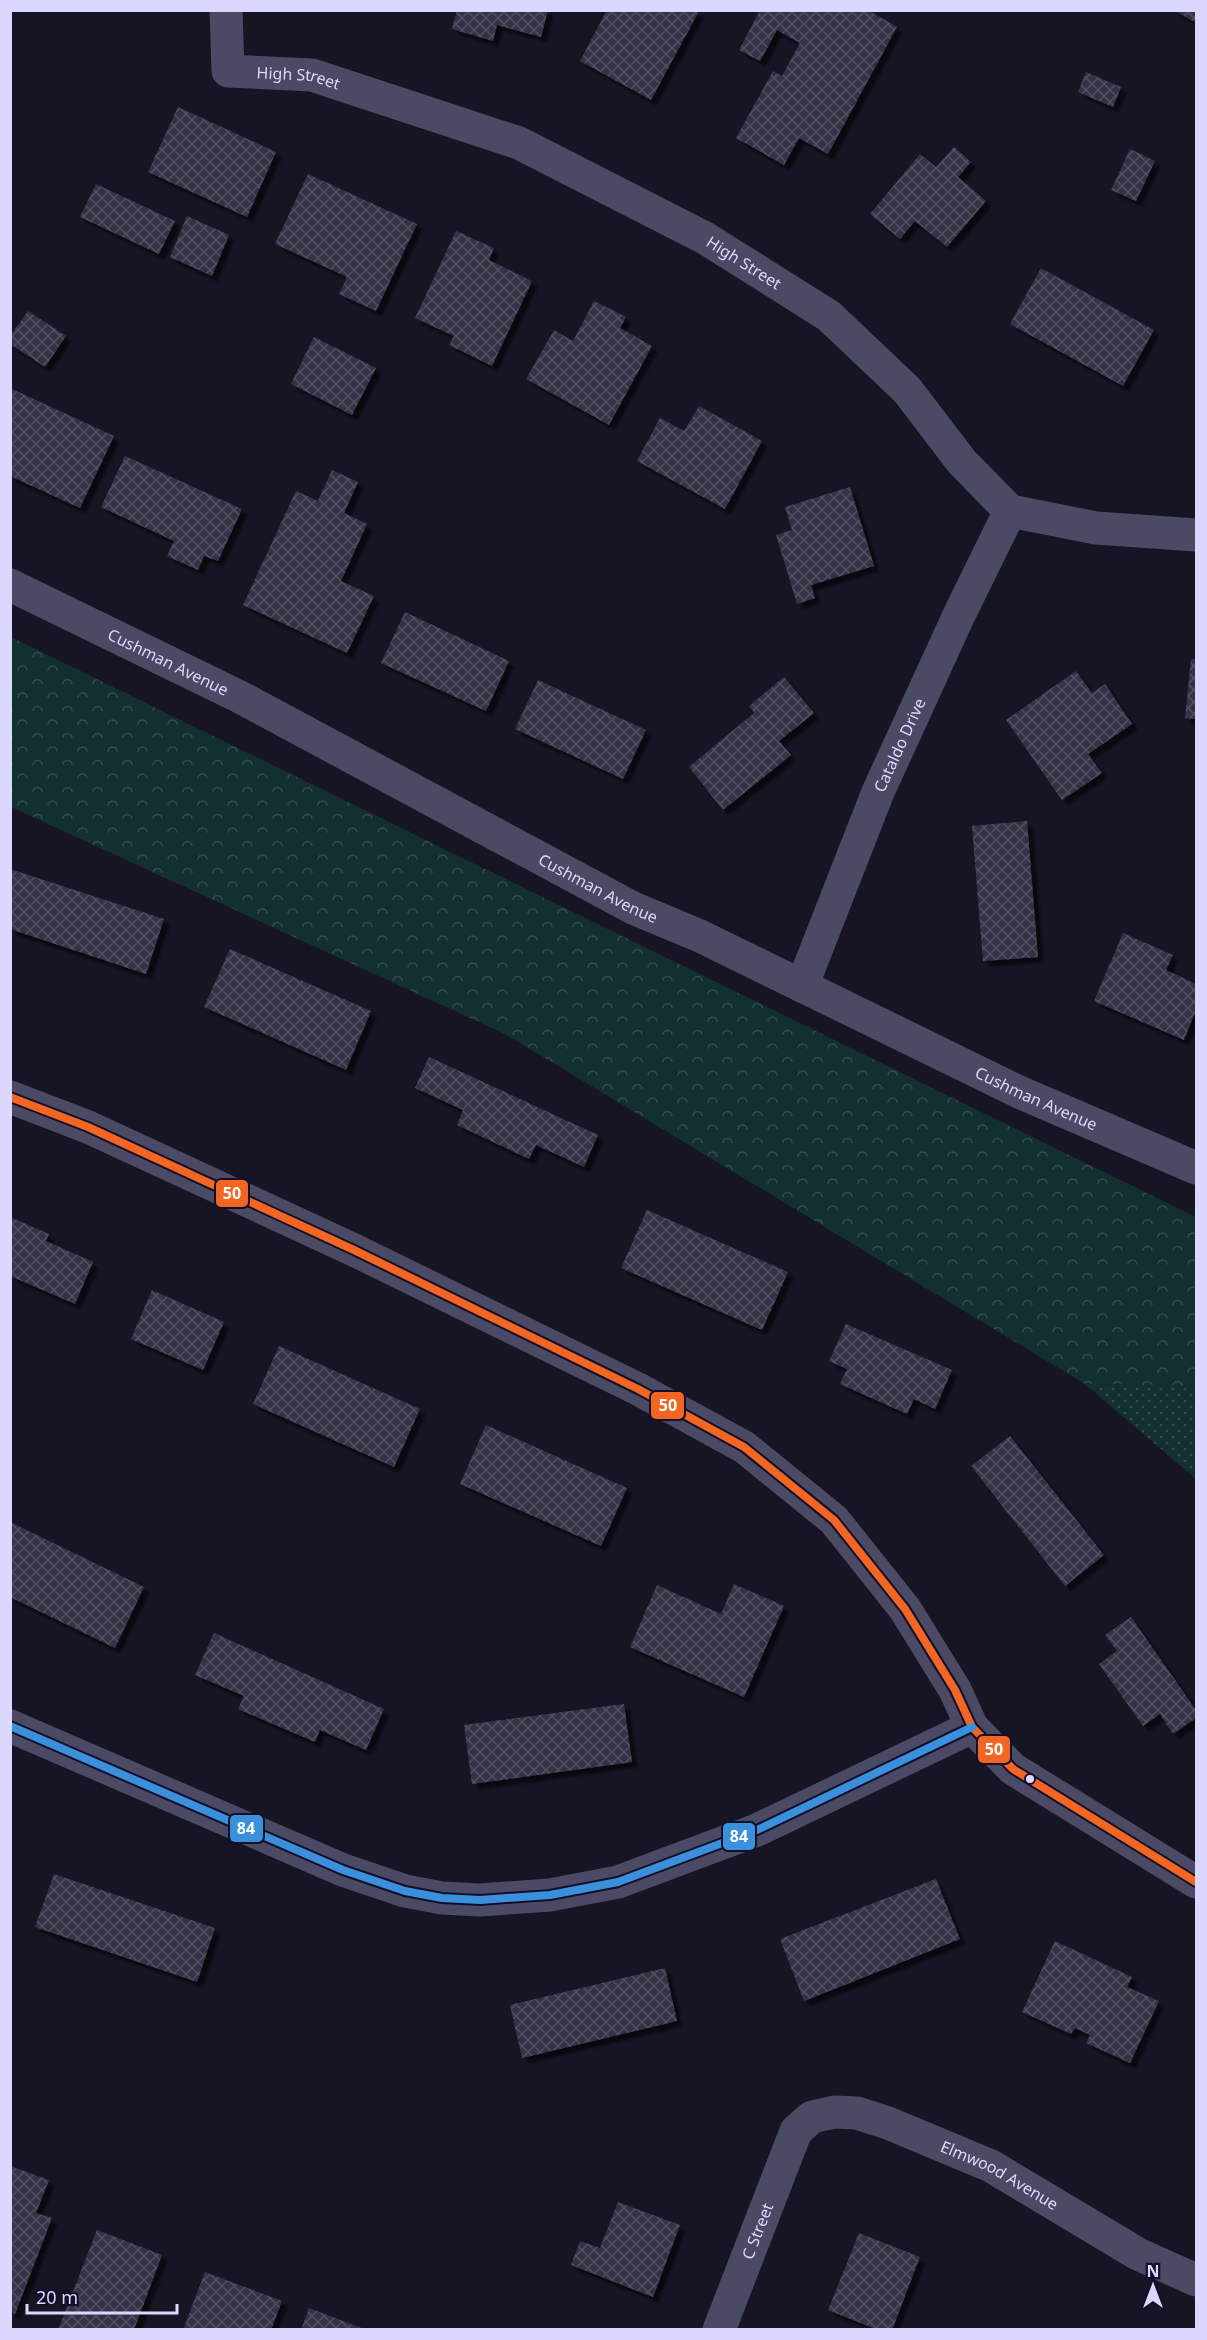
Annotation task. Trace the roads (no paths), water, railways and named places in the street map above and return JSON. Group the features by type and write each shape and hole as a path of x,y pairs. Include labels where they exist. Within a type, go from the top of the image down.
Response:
{"street":[{"name":"High Street","path":"226,10 228,71 312,75 519,143 705,238 830,316 907,390 962,462 1010,511"},
{"path":"1010,511 1096,528 1197,535"},
{"name":"Cataldo Drive","path":"802,986 878,792 958,615 1010,511"},
{"name":"Cushman Avenue","path":"10,585 240,697 633,908 700,936 1019,1092 1197,1168"},
{"path":"10,1097 88,1127 354,1250 638,1389 744,1447 834,1520 905,1609 956,1690 972,1727 1013,1769 1197,1882"},
{"path":"10,1725 343,1870 405,1891 442,1898 480,1900 550,1895 618,1882 757,1830 972,1727"},
{"name":"Elmwood Avenue","path":"796,2131 812,2117 834,2112 857,2114 888,2123 991,2166 1138,2254 1197,2280"},
{"name":"C Street","path":"719,2330 796,2131"}]}
